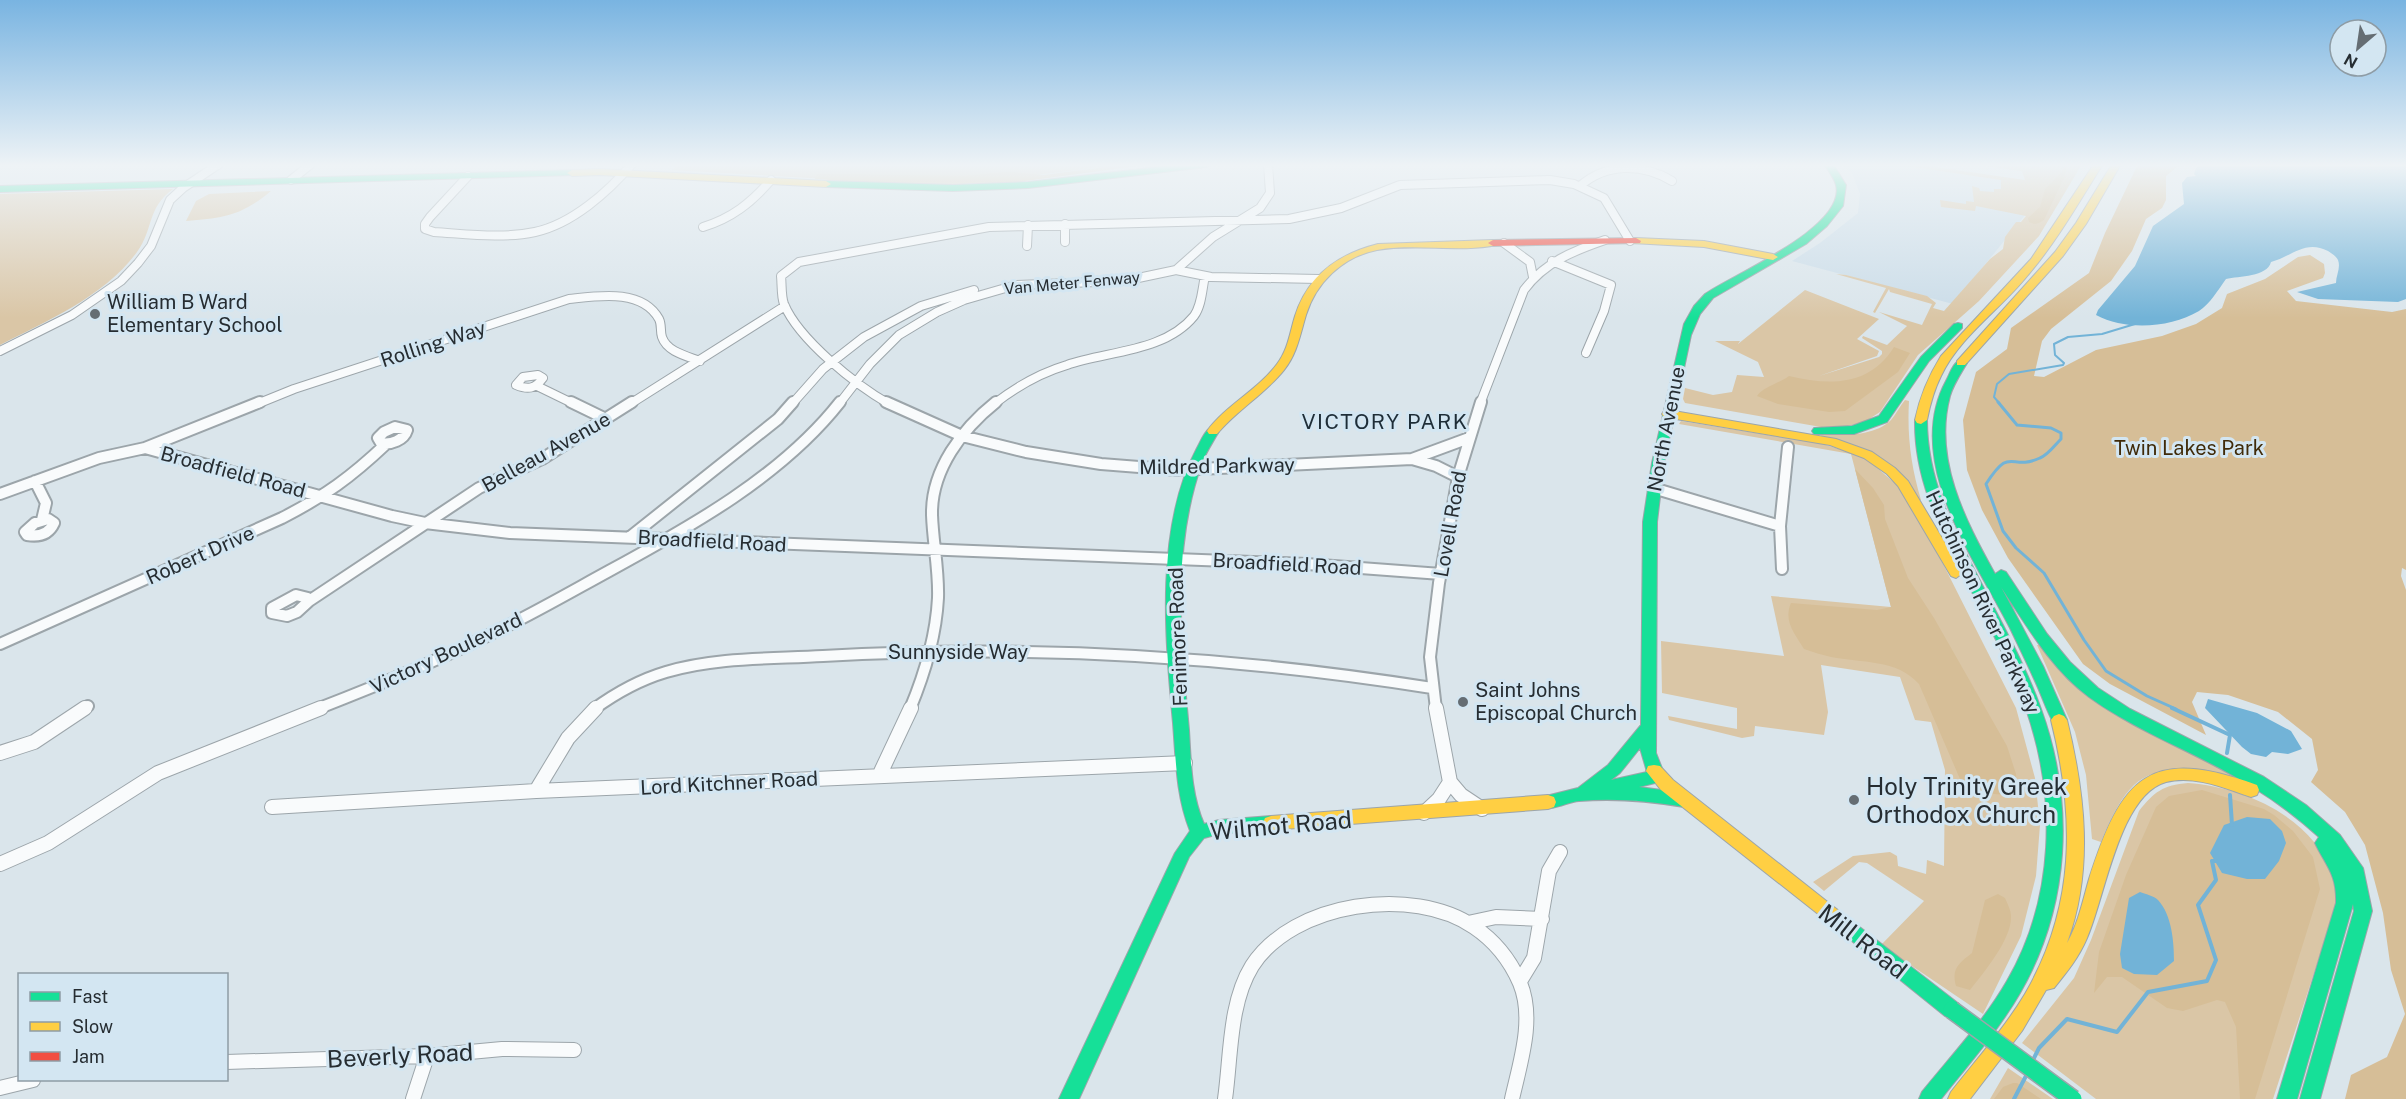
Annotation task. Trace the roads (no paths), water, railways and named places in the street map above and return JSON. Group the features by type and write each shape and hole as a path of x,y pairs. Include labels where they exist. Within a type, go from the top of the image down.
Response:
{"main road":[{"name":"North Avenue","path":"1657,776 1649,758 1647,728 1648,542 1653,488 1685,335 1697,309 1714,290 1815,232 1832,215"},
{"name":"Hutchinson River Parkway","path":"1929,1099 1990,1020 2022,972 2043,919 2054,873 2056,813 2048,754 2029,696 1928,487 1922,447 1922,413 1931,382 1946,356 2021,277 2066,215"},
{"name":"Hutchinson River Parkway","path":"1958,1099 2027,1006 2052,960 2071,900 2078,836 2073,772 2059,720 2046,688 1959,519 1944,481 1938,432 1942,402 1949,382 1967,357 2030,289 2078,229 2086,215"},
{"name":"Lovell Road","path":"1605,240 1696,243 1773,257"},
{"name":"Fenimore Road","path":"1199,832 1189,806 1185,763 1174,631 1175,558 1192,469 1214,429 1240,402 1276,373 1287,359 1297,340 1305,301 1319,279 1342,259 1366,249 1605,240"},
{"path":"1669,410 1812,431 1842,431 1871,425 1887,415 1914,372 1936,346 1976,310 2021,277"},
{"path":"1669,410 1832,442 1860,451 1885,465 1903,484 1958,576 2002,639"},
{"path":"1944,481 2028,619 2049,650 2068,671 2132,718 2265,787 2298,807 2327,831 2351,861 2363,892 2363,911 2310,1099"},
{"path":"1581,795 1620,763 1647,728"},
{"path":"2027,1006 2072,951 2119,825 2133,796 2149,782 2168,776 2195,775 2234,784 2275,803 2309,828 2334,858 2346,887 2343,914 2287,1099"},
{"name":"Wilmot Road","path":"1069,1099 1183,853 1199,832 1219,827 1545,803 1657,776"},
{"name":"Mill Road","path":"1657,776 1952,1010 2073,1099"},
{"path":"1581,795 1637,793 1685,800"},
{"path":"1975,1099 1987,1061"}],"street":[{"path":"0,351 70,315 102,294 133,269 144,256 157,232 162,215"},
{"path":"432,215 425,224 425,229 449,233 499,234 545,230 568,215"},
{"path":"703,227 731,215"},
{"path":"1176,270 1212,237 1251,215"},
{"path":"1027,246 1028,225 1238,222 1315,215"},
{"path":"1616,215 1630,240"},
{"path":"1065,224 1065,242"},
{"name":"Mildred Parkway","path":"1028,225 958,231 799,262 785,272 780,282 785,306 804,334 832,362 871,394 896,408 962,436 1074,461 1142,468 1192,469 1412,459 1469,438"},
{"name":"Lovell Road","path":"1450,782 1432,688 1430,657 1441,574 1458,477 1469,438 1524,290 1533,277 1552,261 1571,251 1605,240"},
{"path":"1504,243 1530,262 1533,277"},
{"path":"1552,261 1611,285 1604,311 1587,353"},
{"name":"Van Meter Fenway","path":"856,383 884,348 916,324 964,300 1016,285 1124,280 1176,270 1205,276 1319,279"},
{"path":"879,776 908,713 931,652 938,599 937,550 932,509 944,465 962,436 988,409 1033,380 1066,365 1175,332 1195,314 1205,276"},
{"path":"630,537 778,418 832,362 864,337 921,306 995,286 1016,285"},
{"name":"Rolling Way","path":"145,448 294,389 569,299 615,296 646,305 661,321 662,338 669,348 700,361"},
{"name":"Belleau Avenue","path":"309,601 479,488 542,459 785,306"},
{"name":"Victory Boulevard","path":"0,864 48,843 158,773 388,681 456,650 518,620 668,539 721,506 788,455 833,411 856,383"},
{"path":"537,386 606,419"},
{"name":"Robert Drive","path":"0,644 323,497 361,468 386,444"},
{"path":"1782,569 1779,526 1788,447"},
{"name":"Broadfield Road","path":"0,494 99,458 145,448 425,523 510,533 1175,558 1307,564 1441,574"},
{"name":"Mildred Parkway","path":"1412,459 1436,466 1458,477"},
{"path":"35,481 45,503 42,520"},
{"path":"1653,488 1779,526"},
{"name":"Sunnyside Way","path":"536,791 561,744 588,714 624,689 670,670 710,663 856,654 1047,652 1177,659 1303,670 1432,688"},
{"path":"0,753 34,741 88,706"},
{"name":"Lord Kitchner Road","path":"272,807 536,791 1185,763"},
{"path":"1424,813 1439,799 1450,782 1461,795 1482,808"},
{"path":"1520,981 1534,958 1549,871 1560,852"},
{"path":"1225,1099 1246,978 1260,956 1276,939 1301,922 1330,912 1363,906 1427,907 1468,923 1494,943 1520,981 1527,1018 1512,1099"},
{"path":"1468,923 1483,917 1500,915 1542,919"},
{"name":"Beverly Road","path":"228,1062 427,1056 502,1049 574,1050"},
{"path":"413,1099 427,1056"},
{"path":"0,1088 29,1081"}],"water":[{"path":"2168,215 2406,215 2406,299 2398,302 2318,299 2297,292 2336,283 2339,266 2337,259 2328,251 2312,247 2298,250 2271,262 2264,271 2226,279 2203,308 2175,321 2134,325 2121,324 2096,315 2135,266 2153,226"},
{"path":"2208,699 2257,713 2291,731 2302,749 2288,754 2272,752 2266,757 2251,754 2205,708"},
{"path":"2247,817 2270,819 2282,831 2286,843 2279,861 2265,879 2247,879 2222,873 2210,853 2224,825"},
{"path":"2140,892 2158,900 2163,906 2171,929 2174,961 2157,975 2134,974 2122,968 2120,954 2129,898"}],"waterway":[{"path":"2000,404 1994,397 1997,384 2009,374 2063,365 2064,363 2055,355 2054,344 2068,337 2102,334 2135,324"},
{"path":"1998,402 2017,425 2051,428 2061,433 2061,439 2043,457 2030,461 2006,462 1986,484 2003,531 2016,548 2044,573 2084,640 2106,671 2147,696 2176,709"},
{"path":"2172,708 2230,735 2227,753"},
{"path":"2230,795 2232,825"},
{"path":"2033,1060 2039,1048 2067,1019 2117,1032 2148,992 2207,981 2216,960 2198,905 2216,880 2212,861 2216,861"},
{"path":"2014,1099 2027,1074"}],"place":[{"name":"William B Ward Elementary School","path":"95,314"},
{"name":"Saint Johns Episcopal Church","path":"1463,702"},
{"name":"Holy Trinity Greek Orthodox Church","path":"1854,800"}],"district":[{"name":"VICTORY PARK","path":"1385,421"}],"park label":[{"name":"Twin Lakes Park","path":"2189,448"}]}
